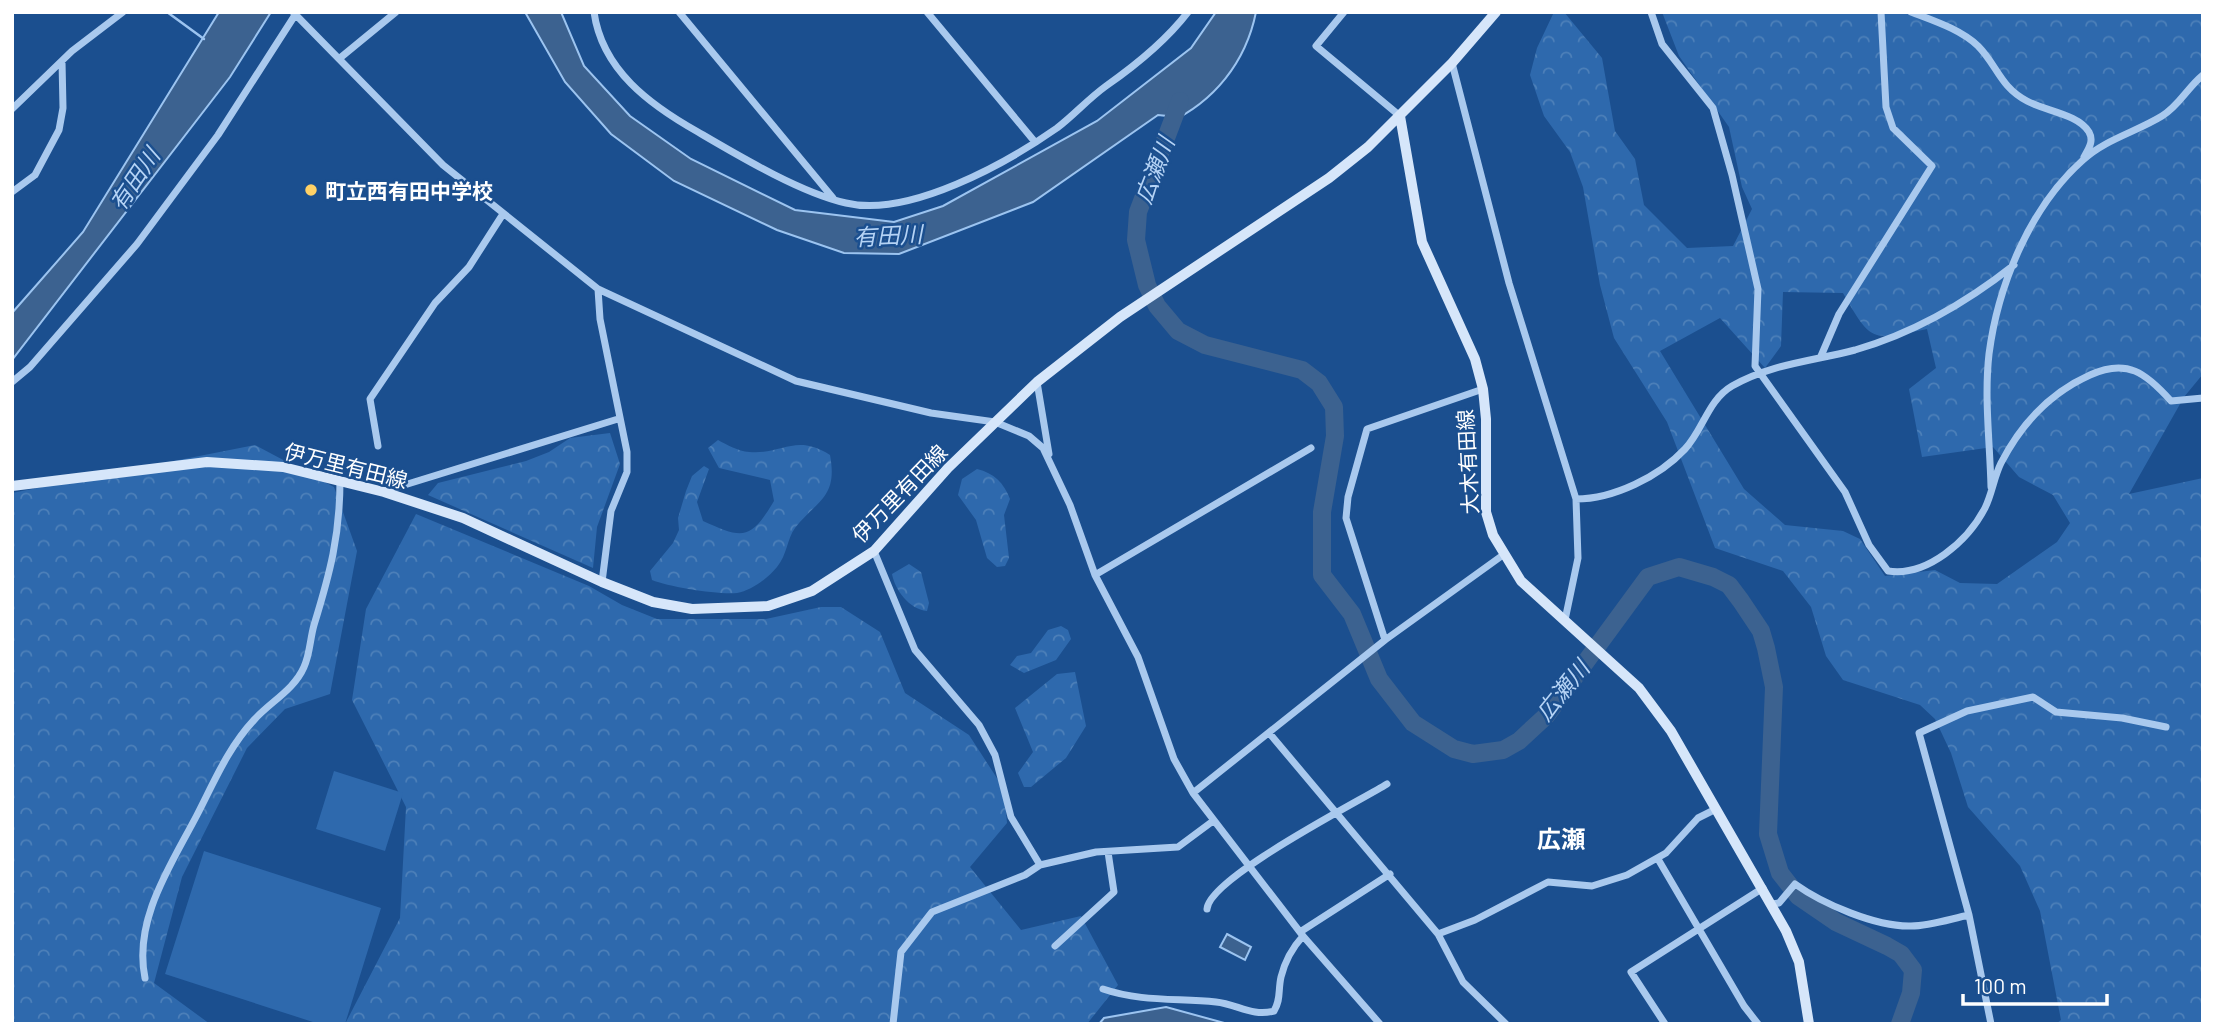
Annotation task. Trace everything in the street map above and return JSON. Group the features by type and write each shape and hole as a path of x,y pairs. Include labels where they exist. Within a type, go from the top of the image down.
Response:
{"main road":[{"path":"1400,116 1452,64 1496,12"},
{"name":"伊万里有田線","path":"12,486 207,461 283,467 384,492 463,518 602,582 653,602 692,609 768,606 813,591 874,551 948,468 1037,382 1120,317 1329,178 1400,116"},
{"name":"大木有田線","path":"1400,116 1422,242 1475,359 1483,389 1486,419 1486,512 1503,555 1521,581 1639,688 1671,731 1775,904 1800,962 1809,1024"}],"street":[{"path":"12,109 62,61 123,12"},
{"path":"340,58 396,12"},
{"path":"594,12 600,37 611,60 633,87 670,117 726,148 833,199 846,204 875,206 915,199 974,174 1035,142 1124,76 1168,36 1188,12"},
{"path":"679,12 833,199"},
{"path":"927,12 1035,142"},
{"path":"1344,12 1316,46 1400,116"},
{"path":"1651,12 1662,44 1713,108 1732,175 1758,289 1755,366 1845,492 1869,545 1888,571 1898,573 1923,567 1948,550 1973,526 1991,495 2001,464 2039,408 2076,381 2108,367 2132,368 2157,385 2171,401 2203,398"},
{"path":"1821,356 1839,314 1932,166 1894,128 1886,107 1881,12"},
{"path":"1911,12 1966,36 1980,48 2007,87 2025,101 2082,124 2090,134 2091,144 2083,160 2039,214 2014,265 1995,324 1989,355 1991,495"},
{"path":"12,382 30,367 137,244 218,135 295,13 443,165 598,289 796,381 931,413 995,422 1029,436 1043,448 1053,465"},
{"path":"12,191 35,175 59,130 62,61"},
{"path":"1452,64 1509,283 1576,499 1578,558 1565,620"},
{"path":"2083,160 2116,137 2162,116 2180,103 2203,75"},
{"path":"378,446 370,399 435,303 475,259 503,214"},
{"path":"1576,499 1605,496 1653,474 1685,449 1720,396 1758,373 1854,350 1910,330 1947,312 2014,265"},
{"path":"598,289 600,319 618,419 627,452 627,472 611,511 602,582"},
{"path":"1037,382 1044,437 1053,465 1095,575 1138,657 1174,759 1193,793 1246,866 1380,1024"},
{"path":"1385,640 1346,518 1348,497 1367,429 1483,389"},
{"path":"384,492 618,419"},
{"path":"1095,575 1311,448"},
{"path":"145,978 142,962 145,935 162,877 172,857 187,835 229,752 254,720 296,681 305,665 335,558 340,525 340,481"},
{"path":"874,551 915,650 979,725 995,755 1011,817 1040,865"},
{"path":"1193,793 1385,640 1503,555"},
{"path":"1991,1024 1969,915 1919,733 1967,711 2033,698 2056,712 2122,718 2166,727"},
{"path":"1270,733 1438,934 1463,982 1506,1024"},
{"path":"1207,909 1213,895 1246,866 1387,784"},
{"path":"1438,934 1475,920 1549,882 1592,886 1626,875 1658,859 1698,818 1716,809"},
{"path":"893,1024 901,953 932,912 1026,875 1040,865 1108,852 1178,847 1213,821"},
{"path":"1055,946 1114,892 1108,852"},
{"path":"1658,859 1698,930 1758,1024"},
{"path":"1103,989 1128,998 1219,1002 1249,1013 1274,1011 1279,1002 1281,978 1286,962 1301,934 1390,874"},
{"path":"1775,904 1795,884 1815,898 1897,925 1926,925 1969,915"},
{"path":"1665,1024 1631,972 1763,888"}],"green space":[{"path":"1554,12 1564,12 1602,58 1615,131 1635,159 1644,205 1687,248 1733,246 1752,209 1742,187 1729,127 1679,56 1662,12 2203,12 2203,374 2184,397 2129,494 2203,478 2203,1024 2056,1024 2061,1020 2040,911 2020,866 1968,807 1951,753 1935,719 1920,705 1843,680 1826,656 1811,607 1783,571 1715,548 1667,422 1614,338 1600,285 1583,187 1570,152 1544,116 1530,75 1537,48","holes":["1783,292 1843,293 1860,322 1875,334 1894,335 1927,329 1936,368 1909,389 1922,457 1993,447 2019,477 2053,495 2070,523 2057,542 1997,584 1960,583 1935,570 1885,576 1860,539 1843,531 1785,525 1744,489 1660,351 1720,318 1765,368 1781,346"]},
{"path":"610,433 620,464 597,527 593,568 428,495 438,483 526,461 549,452 570,438"},
{"path":"718,440 749,452 798,445 818,449 830,455 832,469 828,490 795,528 777,567 764,580 748,590 737,593 707,592 652,580 650,571 673,543 679,530 678,518 692,476 704,466 709,469 697,502 703,521 728,531 744,533 758,524 774,501 770,480 719,468 708,448"},
{"path":"255,445 334,487 357,551 330,694 285,709 247,748 182,877 154,983 210,1024 12,1024 12,493"},
{"path":"977,469 998,480 1010,499 1004,515 1009,558 1005,566 997,567 987,558 976,520 958,495 962,479"},
{"path":"416,514 589,586 622,605 657,619 766,619 821,607 841,607 880,632 905,693 969,735 1004,789 1007,823 970,867 1021,930 1081,916 1118,985 1087,1024 345,1024 400,918 406,807 352,700 366,609"},
{"path":"909,564 921,572 929,603 927,611 909,603 894,580 892,574"},
{"path":"1061,626 1068,630 1071,639 1056,660 1024,673 1010,665 1017,656 1031,653 1048,630"},
{"path":"1075,672 1086,726 1066,758 1031,787 1024,787 1018,773 1033,752 1015,708 1057,674"},
{"path":"334,771 403,793 385,851 316,829"},
{"path":"204,851 381,908 345,1024 319,1024 165,974"}],"water":[{"name":"有田川","path":"219,12 271,12 230,77 12,360 12,313 83,232"},
{"name":"有田川","path":"525,12 561,12 584,66 630,116 691,159 795,210 894,222 943,206 1097,121 1191,48 1216,12 1256,12 1236,64 1200,104 1168,123 1167,116 1158,115 1033,202 899,254 844,253 777,230 674,181 611,134 565,82"},
{"path":"1227,934 1251,947 1245,960 1220,947"},
{"path":"1166,1007 1228,1024 1099,1024 1104,1018"}],"waterway":[{"path":"167,12 204,39"},
{"name":"広瀬川","path":"1180,101 1138,212 1136,240 1147,285 1157,306 1178,331 1205,345 1302,370 1319,383 1334,407 1335,436 1322,512 1322,575 1352,614 1379,679 1413,723 1454,749 1473,754 1503,750 1519,741 1546,716 1648,577 1679,567 1713,577 1729,585 1761,631 1774,687 1768,834 1780,873 1798,896 1836,922 1901,954 1913,970 1911,993 1900,1024"}],"place":[{"name":"町立西有田中学校","path":"311,190"}],"district":[{"name":"広瀬","path":"1561,838"}]}
